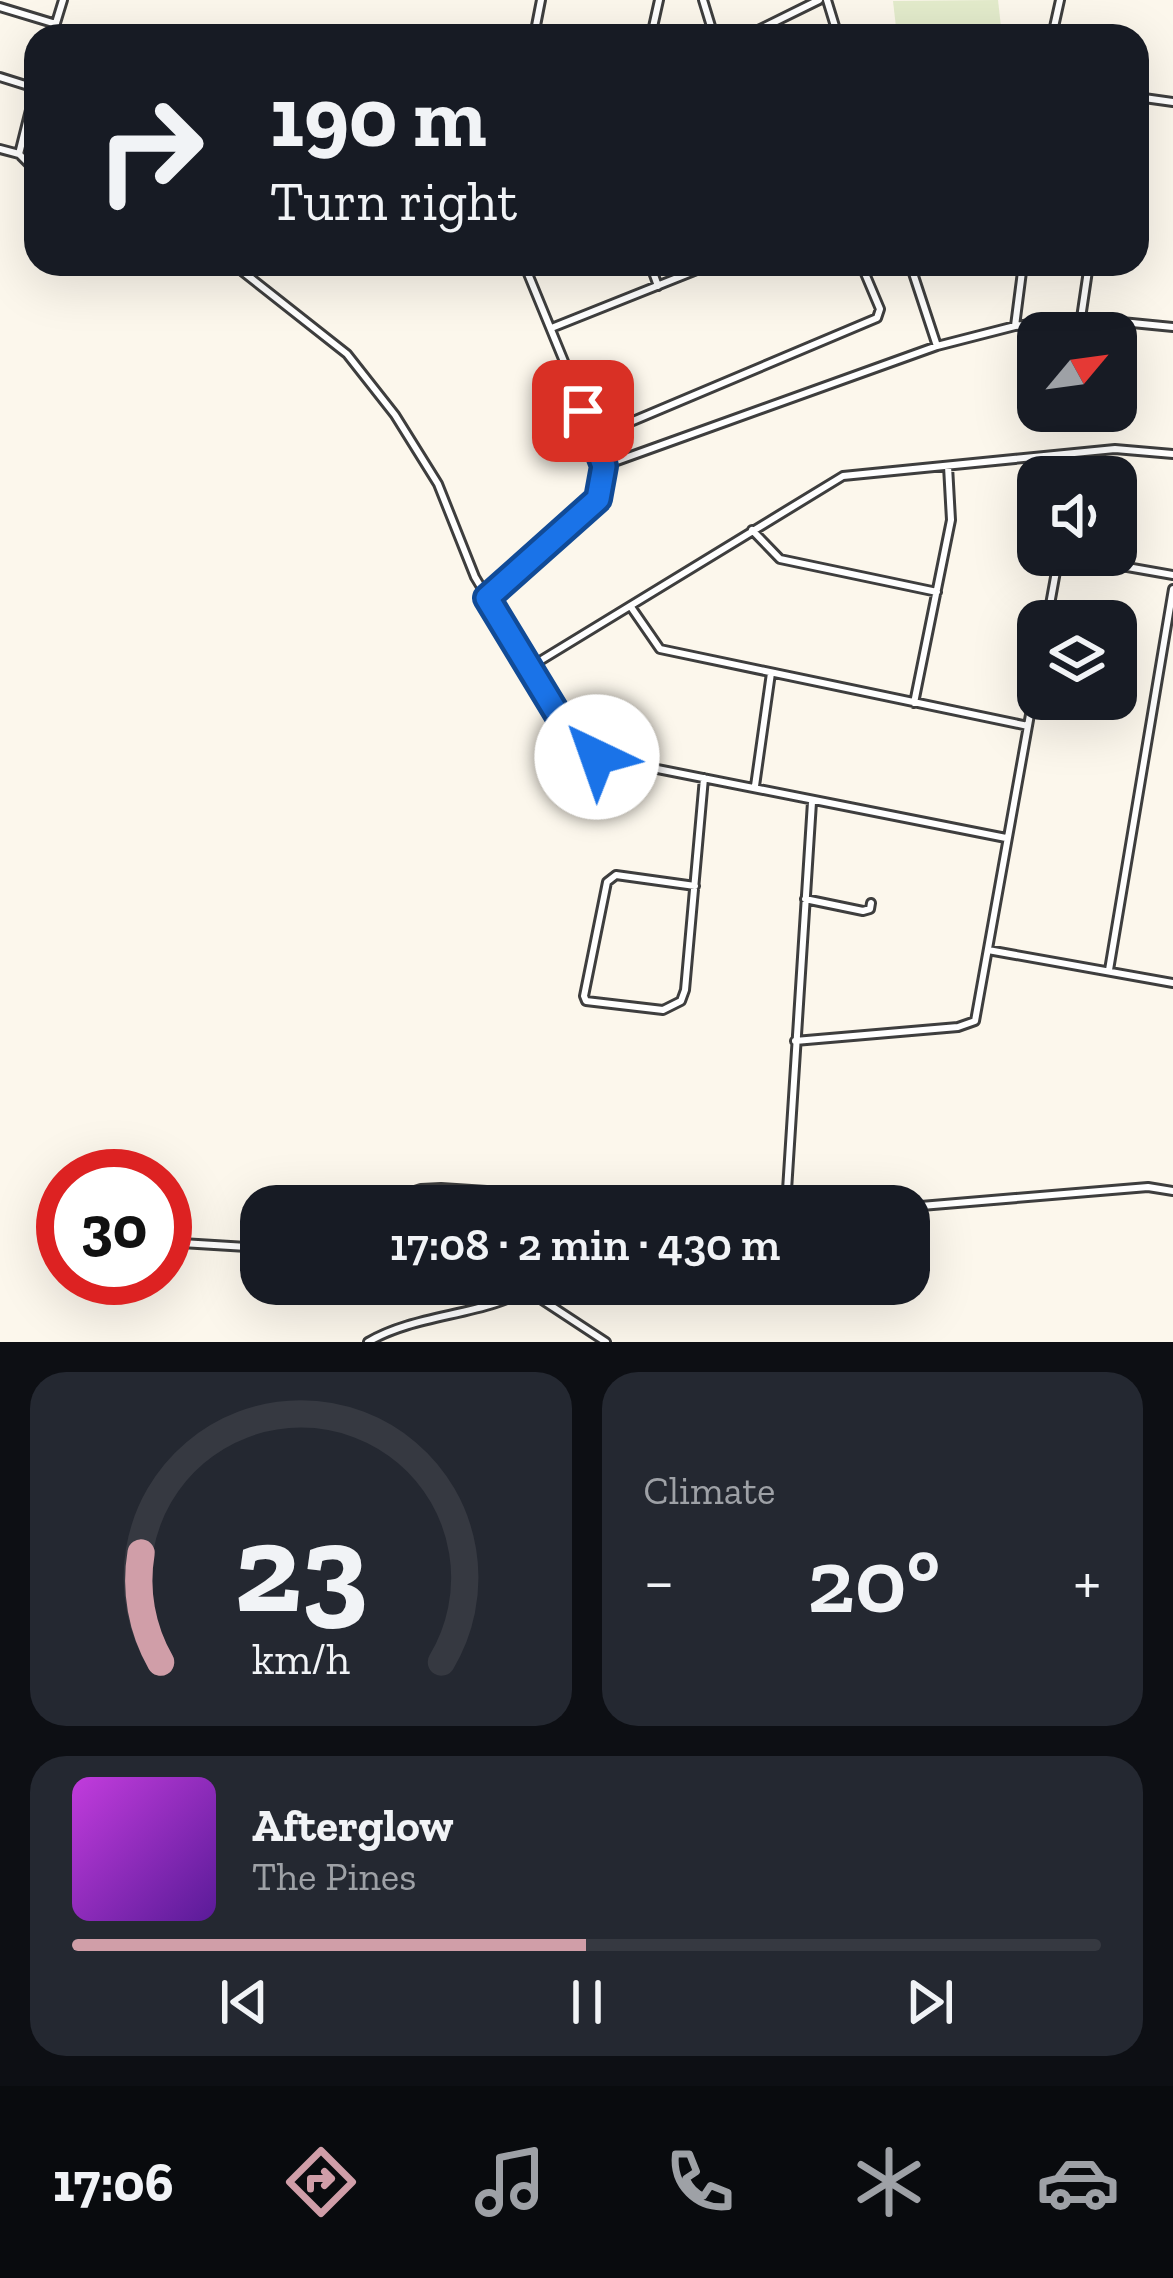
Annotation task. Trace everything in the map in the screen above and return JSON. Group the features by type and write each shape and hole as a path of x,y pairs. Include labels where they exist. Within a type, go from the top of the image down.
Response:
{"street":[{"path":"0,7 56,24 63,0"},
{"path":"772,24 823,0"},
{"path":"20,154 24,137"},
{"path":"0,149 24,158"},
{"path":"247,276 347,354 395,415 438,484 463,552 487,598 578,748 812,801 1006,838"},
{"path":"487,598 598,499 604,466 529,276"},
{"path":"654,276 658,286"},
{"path":"553,328 683,276"},
{"path":"595,437 877,318 880,309 866,276"},
{"path":"914,276 937,346"},
{"path":"604,466 937,346 1015,326 1021,276"},
{"path":"1082,312 1087,276"},
{"path":"1137,323 1173,327"},
{"path":"529,667 843,476 1134,448 1173,454"},
{"path":"914,703 951,513 948,466"},
{"path":"752,530 780,559 937,592"},
{"path":"1137,569 1173,575"},
{"path":"1109,970 1173,589"},
{"path":"632,607 660,649 1028,726"},
{"path":"755,786 771,673"},
{"path":"795,1042 975,1022 1029,720"},
{"path":"695,886 616,875 607,882 586,1000 663,1010 681,1001 685,989 695,886 704,778"},
{"path":"787,1185 812,801"},
{"path":"805,899 863,911 872,903"},
{"path":"988,950 1173,983"},
{"path":"930,1205 1148,1187 1173,1191"},
{"path":"192,1243 240,1246"},
{"path":"368,1342 476,1305"},
{"path":"550,1305 606,1342"}],"green space":[{"path":"998,0 1001,24 896,24 893,1"}],"route":[{"path":"583,411 604,466 598,499 487,598 578,748 597,757"}]}
